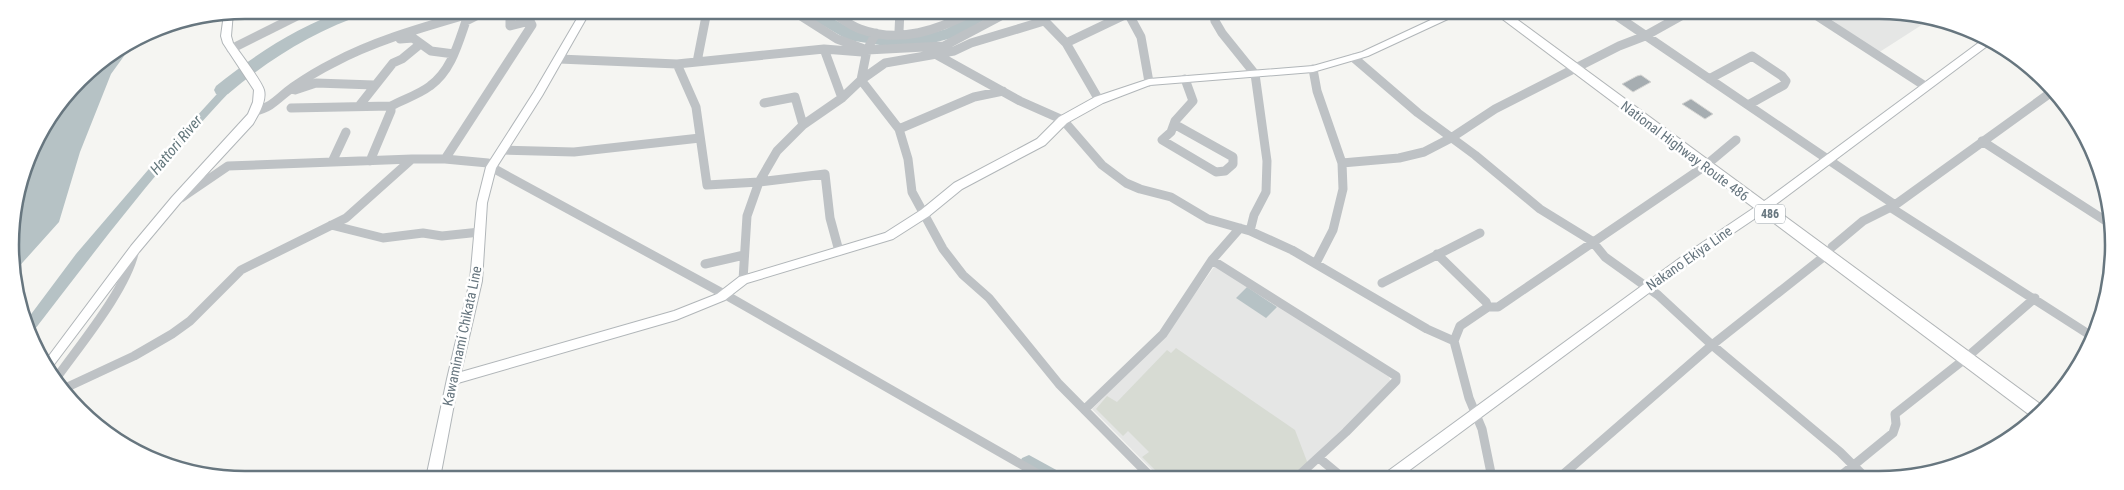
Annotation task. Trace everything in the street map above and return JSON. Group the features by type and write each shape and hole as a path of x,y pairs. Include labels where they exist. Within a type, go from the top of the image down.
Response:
{"highway":[{"name":"National Highway Route 486","path":"1509,19 1580,67"},
{"name":"National Highway Route 486","path":"1520,19 1580,67 1969,355 2035,409"},
{"name":"National Highway Route 486","path":"1969,355 2041,403"}],"street":[{"path":"51,362 135,249 176,200 249,121 255,111 260,97 257,86 233,51 226,36 227,19"},
{"path":"233,51 292,19"},
{"path":"255,111 269,108 284,95 328,66 388,39 453,19"},
{"path":"291,108 391,106 433,84 445,70 454,54 466,21 470,19"},
{"path":"445,159 532,25 530,21 510,26 510,19"},
{"name":"Kawaminami Chikata Line","path":"433,471 452,379 476,280 482,203 492,167 583,19"},
{"path":"697,62 705,19"},
{"path":"806,19 837,39 868,49 944,46 995,19"},
{"path":"844,19 859,28 893,36 943,28 959,19"},
{"path":"899,31 900,19"},
{"path":"1066,43 1118,19"},
{"path":"1134,19 1138,26 1146,56 1149,82"},
{"path":"1215,19 1222,32 1255,74 1267,161 1266,192 1254,215 1250,231"},
{"path":"452,379 470,376 676,315 721,297 742,280 889,236 925,214 958,186 1041,142 1076,111 1099,100 1149,82 1314,69 1354,58 1443,19"},
{"path":"1620,19 1895,205"},
{"path":"1342,163 1399,158 1424,152 1451,138 1495,109 1619,46 1645,36 1675,19"},
{"path":"1822,19 1925,86"},
{"path":"742,280 747,216 759,182 777,151 803,125 842,98 885,63 936,55 1044,21 1066,43 1099,100"},
{"path":"876,33 899,31 920,33"},
{"path":"876,33 868,49 862,80 899,129 908,159 912,192 943,249 963,275 989,298 1053,376 1145,471"},
{"path":"388,39 413,38 419,45 434,53 454,54"},
{"name":"Nakano Ekiya Line","path":"1399,471 1648,287 1766,205 1983,44"},
{"path":"359,106 392,63 402,59 419,45"},
{"path":"560,59 677,64 745,59 824,49 862,52 868,49"},
{"path":"824,49 842,98"},
{"path":"936,55 1003,91 1064,120 1113,175 1140,189 1171,197 1208,219 1250,231 1316,263 1427,329 1454,341"},
{"path":"1709,79 1752,56 1782,76 1786,81 1784,85 1748,106"},
{"path":"1354,58 1418,113 1540,209 1592,241 1605,257 1648,287 1712,344 1840,452 1858,471"},
{"path":"677,64 696,107 707,185 759,182 824,174 830,218 839,251"},
{"path":"1314,69 1317,91 1342,163 1343,189 1333,230 1316,263"},
{"path":"1174,124 1233,157 1233,164 1225,171 1216,172 1162,140 1171,132 1174,124 1192,101 1185,79"},
{"path":"284,95 316,84 374,86"},
{"path":"899,129 974,97 1003,91"},
{"path":"1567,471 1712,344 1829,251 1863,221 1895,205 2048,95"},
{"path":"764,103 795,97 803,125"},
{"path":"370,161 391,111 391,106"},
{"path":"332,162 346,132"},
{"path":"502,150 574,152 700,138"},
{"path":"1491,471 1482,430 1469,398 1454,341 1460,326 1488,307 1498,307 1592,241 1709,163 1736,140"},
{"path":"1982,141 2104,219"},
{"path":"69,386 134,356 172,334 190,321 241,270 346,218 412,159"},
{"path":"176,200 228,166 412,159 445,159 488,163 492,167 724,294 1033,471"},
{"path":"1895,205 1893,209 2035,298 2087,333"},
{"path":"331,226 383,238 423,233 442,236 480,232"},
{"path":"1085,409 1163,334 1212,260 1240,228"},
{"path":"1382,283 1480,233"},
{"path":"59,374 127,275 136,254 135,249"},
{"path":"1438,254 1486,302 1488,307"},
{"path":"705,264 744,255"},
{"path":"1212,260 1396,376 1396,381 1304,471"},
{"path":"1845,471 1893,433 1896,424 1894,414 1969,355 2035,298"},
{"path":"1319,458 1335,471"}],"shaded area":[{"path":"1831,19 1894,19 1924,23 1878,53"},
{"path":"1217,265 1389,377 1391,383 1300,471 1153,471 1092,409 1167,333"},
{"path":"1176,348 1295,430 1308,464 1300,471 1156,471 1142,457 1149,452 1128,431 1123,436 1096,409 1107,396 1117,402 1167,350 1171,353"}],"water":[{"path":"127,52 111,74 80,152 59,222 20,266 19,230 23,201 26,186 42,145 57,119 85,85"},
{"path":"237,72 242,79 159,171 35,329 30,315 76,254 154,163"},
{"path":"1247,287 1277,307 1266,318 1236,298"}],"building":[{"path":"1641,75 1651,82 1633,92 1622,84 1637,76"},
{"path":"1691,99 1713,114 1705,119 1682,104"}],"waterway":[{"name":"Hattori River","path":"222,90 288,42 338,19"},
{"name":"Hattori River","path":"822,19 853,36 886,41 925,40 951,33 975,19"},
{"path":"1029,464 1041,471"}]}
